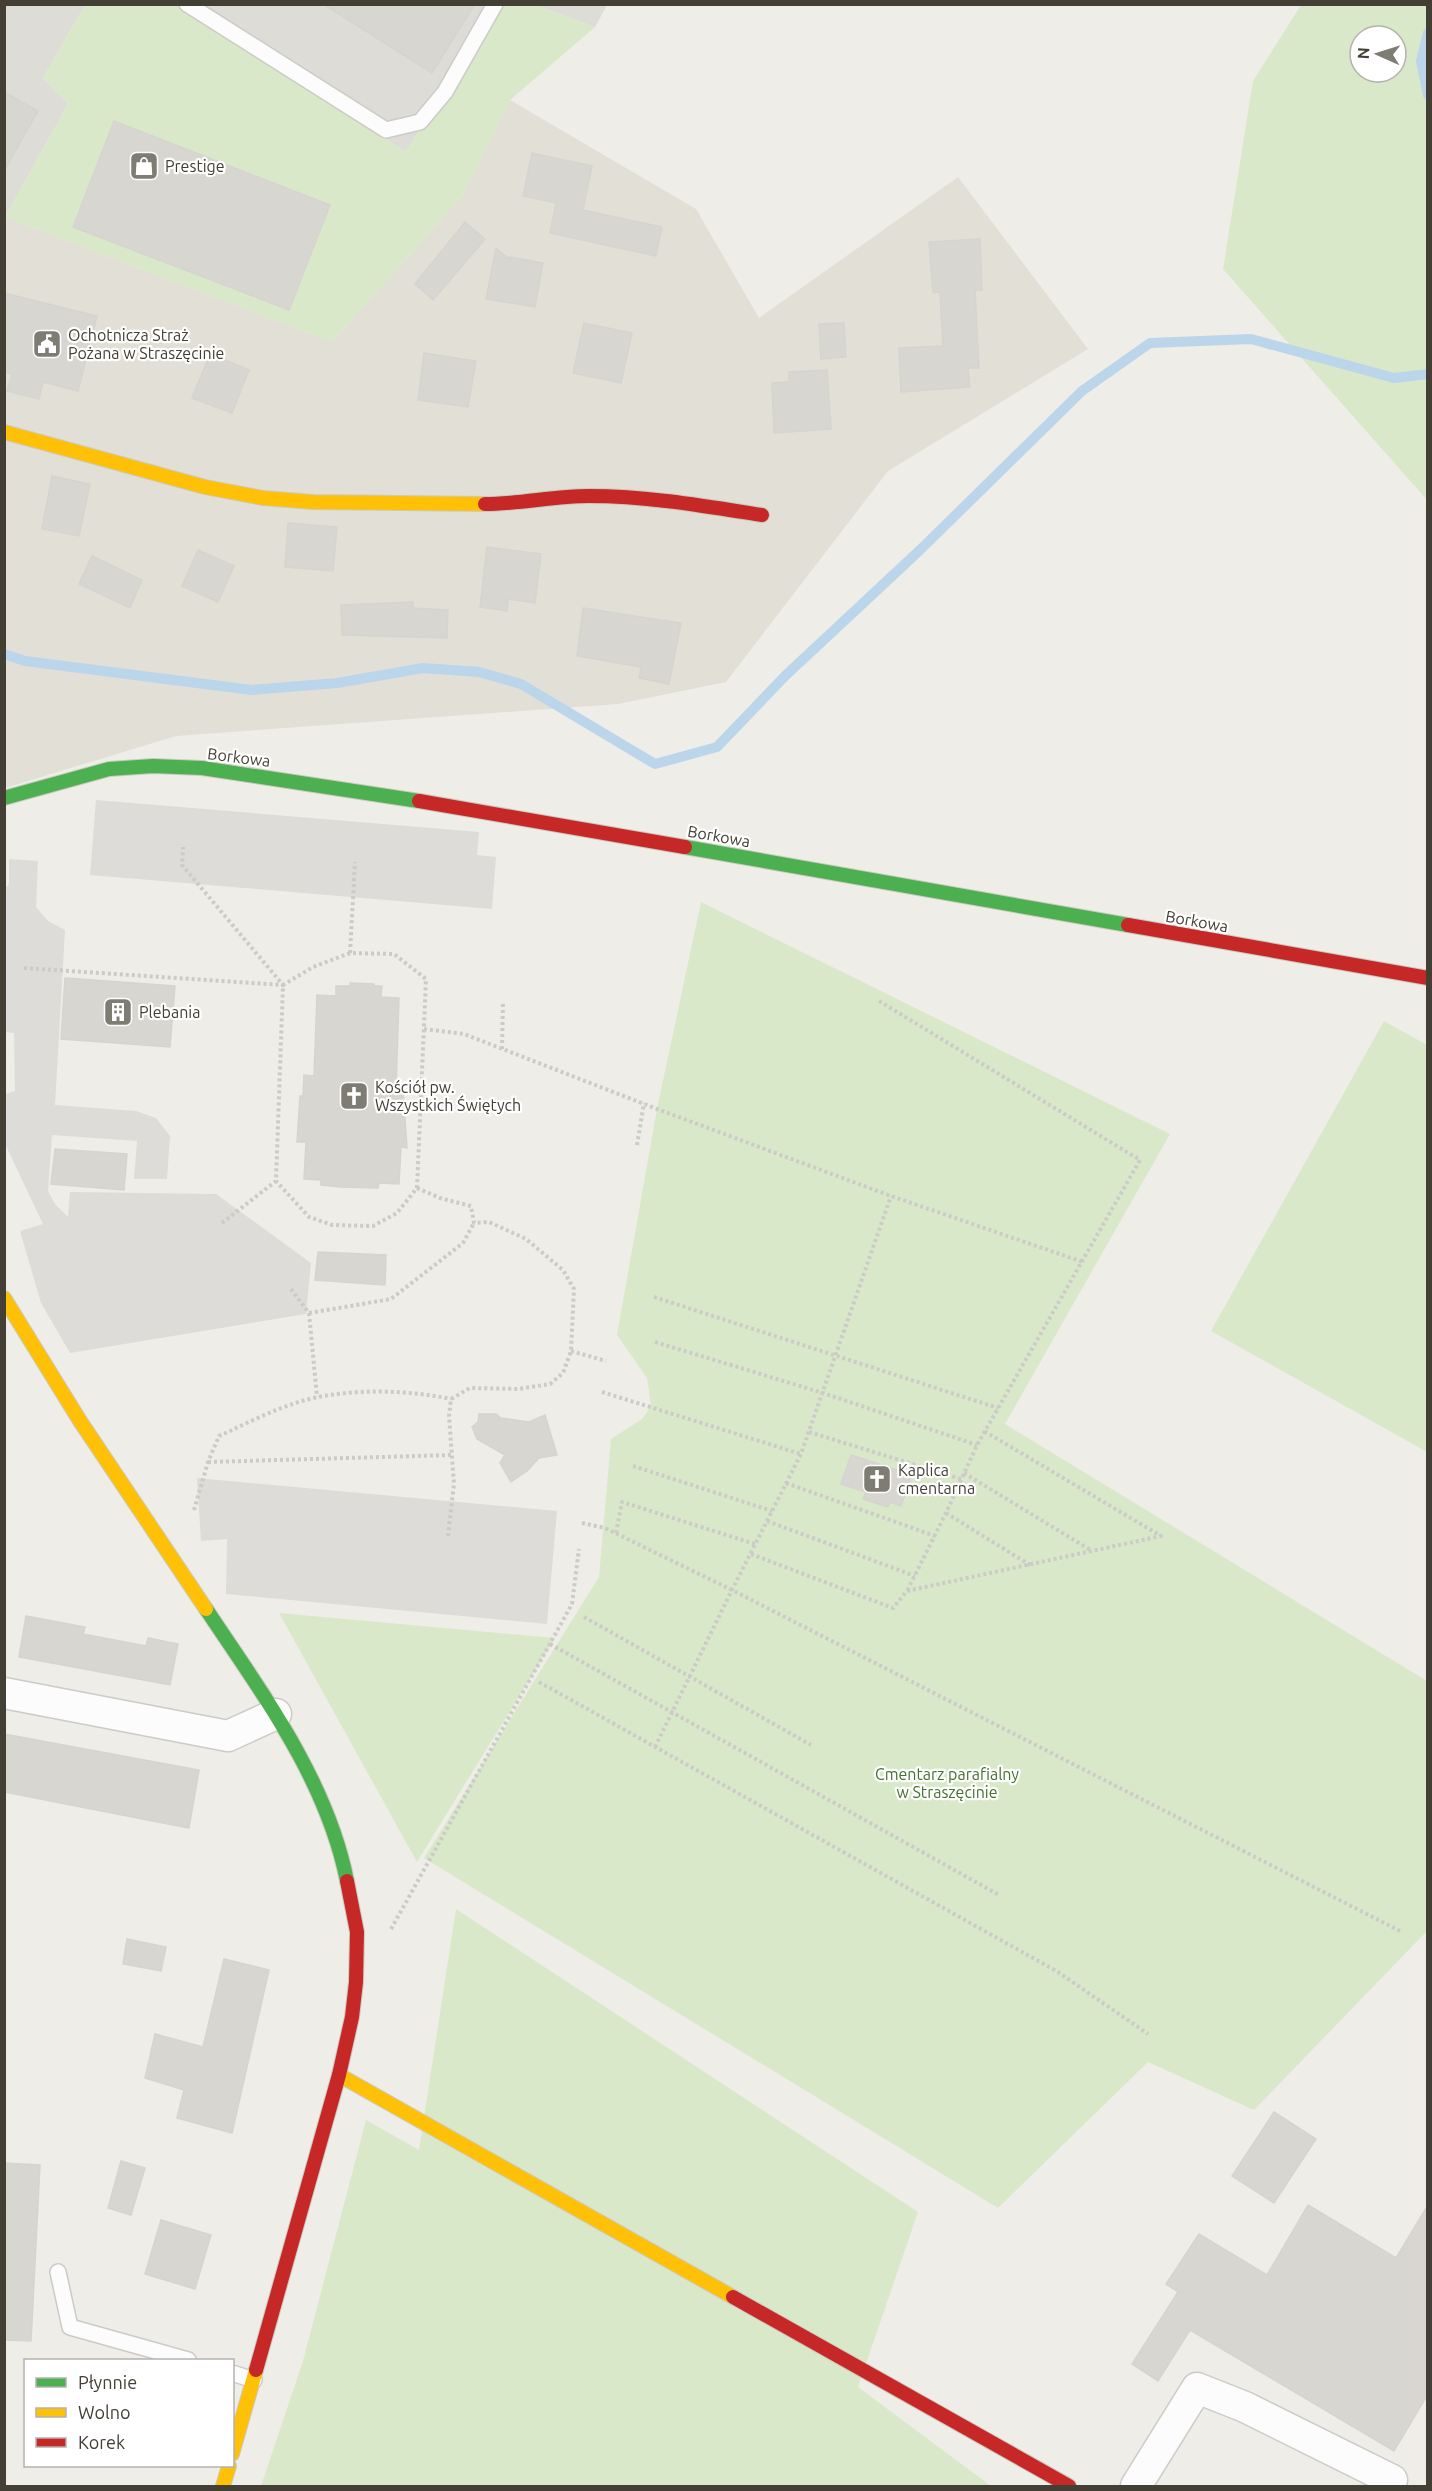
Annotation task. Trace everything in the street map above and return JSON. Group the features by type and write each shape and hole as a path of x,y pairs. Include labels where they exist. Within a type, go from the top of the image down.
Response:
{"street":[{"path":"4,432 205,488 263,498 312,502 490,504 588,496 618,497 659,499 762,515"},
{"name":"Borkowa","path":"4,798 109,769 153,766 202,768 350,789 505,815 1428,978"},
{"path":"7,1309 276,1714 312,1782 341,1852 357,1932 356,1982 339,2075 234,2447"},
{"path":"4,1693 228,1736 276,1714"},
{"path":"339,2075 1069,2487"},
{"path":"1136,2487 1197,2388 1245,2407 1392,2480"},
{"path":"223,2487 229,2467"}],"lane":[{"path":"187,4 386,130 420,122 445,92 495,4"},
{"path":"58,2272 70,2327 181,2359"},
{"path":"234,2374 254,2380"}],"path":[{"path":"24,968 283,985 313,967 350,953 394,954 426,979 417,1188 397,1213 373,1227 332,1225 309,1216 276,1181 283,985 183,865 183,847"},
{"path":"350,953 355,861"},
{"path":"751,1554 893,1608 907,1591 984,1431 1140,1160 879,1001"},
{"path":"502,1049 503,1003"},
{"path":"424,1029 464,1034 891,1196 1083,1262"},
{"path":"638,1145 644,1103"},
{"path":"222,1223 276,1181"},
{"path":"309,1313 391,1299 463,1243 474,1223 471,1206 440,1198 417,1188"},
{"path":"656,1747 801,1454 891,1196"},
{"path":"194,1510 208,1462 219,1436 270,1413 317,1397 351,1394 417,1392 451,1400 470,1388 518,1389 550,1384 563,1373 571,1352 574,1288 563,1270 526,1239 489,1222 474,1223"},
{"path":"291,1289 309,1313 317,1397"},
{"path":"654,1297 998,1408"},
{"path":"655,1342 823,1393 977,1444"},
{"path":"571,1352 606,1361"},
{"path":"602,1392 801,1454"},
{"path":"448,1536 454,1484 449,1416 451,1400"},
{"path":"907,1591 1161,1536 984,1431"},
{"path":"809,1432 961,1479"},
{"path":"208,1462 452,1455"},
{"path":"633,1466 772,1511"},
{"path":"964,1473 1092,1552"},
{"path":"786,1483 935,1536"},
{"path":"616,1533 622,1502 755,1544"},
{"path":"946,1513 1030,1565"},
{"path":"767,1521 915,1575"},
{"path":"582,1523 605,1528 732,1590 1400,1931"},
{"path":"388,1935 572,1604 579,1550"},
{"path":"584,1617 811,1745"},
{"path":"550,1644 999,1895"},
{"path":"539,1682 1058,1972 1148,2034"}],"shaded area":[{"path":"4,5 85,5 43,78 68,104 5,217"},
{"path":"176,5 495,5 406,152"},
{"path":"535,5 607,5 595,27"},
{"path":"510,100 696,209 759,318 958,177 1088,349 888,471 726,682 618,704 176,736 5,788 5,217 332,342 462,196"},
{"path":"96,800 479,832 477,855 496,857 492,909 90,875"},
{"path":"9,859 38,861 36,907 48,921 65,930 55,1105 136,1111 156,1118 170,1136 167,1179 134,1179 137,1141 52,1135 48,1191 55,1204 68,1217 70,1192 216,1194 311,1263 306,1314 70,1353 41,1303 20,1231 43,1224 5,1144 5,1094 15,1091 14,1033 4,1032 4,890 9,884"},
{"path":"197,1478 557,1511 547,1624 226,1594 227,1539 201,1541"}],"green space":[{"path":"85,5 176,5 406,152 495,5 535,5 595,27 510,100 462,196 332,342 5,217 68,104 43,78"},
{"path":"1301,5 1427,5 1427,500 1223,269 1253,81"},
{"name":"Cmentarz parafialny w Straszęcinie","path":"701,902 1170,1134 1005,1424 1427,1681 1427,1931 1254,2110 1148,2062 998,2208 424,1858 599,1577 611,1439 642,1419 651,1406 647,1378 617,1335 657,1109"},
{"path":"1384,1021 1427,1045 1427,1452 1211,1331"},
{"path":"279,1613 555,1638 417,1862"},
{"path":"456,1909 918,2212 858,2387 991,2486 261,2486 303,2361 366,2120 419,2150"}],"building":[{"path":"323,4 475,4 432,73"},
{"path":"4,92 38,111 4,171"},
{"path":"114,121 330,205 289,310 73,227"},
{"path":"532,153 592,166 583,210 662,227 656,256 550,233 556,203 523,196"},
{"path":"465,222 485,239 433,300 415,284"},
{"path":"980,239 982,290 975,290 979,368 968,368 970,387 901,392 899,348 943,346 940,292 933,293 929,242"},
{"path":"496,248 509,259 510,257 543,263 535,307 486,299"},
{"name":"Ochotnicza Straż Pożana w Straszęcinie","path":"4,293 97,316 78,391 43,382 39,399 7,391 12,374 4,372"},
{"path":"584,323 632,333 621,383 573,373"},
{"path":"844,323 846,357 821,359 819,324"},
{"path":"424,353 476,361 468,407 418,400"},
{"path":"210,354 249,370 232,413 192,398"},
{"path":"827,370 831,429 774,433 772,383 789,382 789,372"},
{"path":"52,476 90,484 79,536 42,529"},
{"path":"288,523 337,527 333,571 285,567"},
{"path":"487,547 541,554 535,603 508,599 507,611 480,607"},
{"path":"198,550 234,566 218,602 182,586"},
{"path":"92,556 142,580 130,608 79,584"},
{"path":"413,602 413,608 448,610 447,638 342,635 341,605"},
{"path":"583,608 681,623 669,684 639,678 641,667 577,656"},
{"name":"Plebania","path":"65,978 175,986 170,1047 61,1039"},
{"name":"Kościół pw. Wszystkich Świętych","path":"350,983 382,986 381,997 399,998 396,1089 403,1089 407,1148 401,1147 399,1184 379,1183 378,1188 321,1185 321,1180 304,1179 306,1142 297,1142 304,1075 314,1076 317,995 336,996 336,986 350,986"},
{"path":"55,1149 127,1154 124,1190 51,1184"},
{"path":"318,1252 386,1255 385,1285 315,1280"},
{"path":"479,1414 496,1414 501,1418 529,1422 545,1415 557,1455 539,1458 527,1471 511,1482 500,1463 505,1455 477,1439 472,1427 478,1422"},
{"name":"Kaplica cmentarna","path":"851,1455 912,1475 901,1506 890,1502 888,1507 863,1499 866,1492 841,1484"},
{"path":"26,1616 85,1627 83,1634 146,1646 148,1638 178,1644 170,1685 19,1657"},
{"path":"4,1734 199,1770 189,1828 4,1792"},
{"path":"127,1939 166,1947 161,1971 123,1964"},
{"path":"224,1959 269,1970 232,2133 177,2118 184,2090 145,2078 155,2034 203,2047"},
{"path":"1274,2112 1316,2139 1274,2203 1232,2176"},
{"path":"121,2161 145,2168 131,2215 108,2208"},
{"path":"4,2163 40,2165 31,2341 4,2340"},
{"path":"1308,2205 1396,2258 1428,2205 1428,2394 1394,2451 1190,2330 1158,2381 1132,2364 1178,2292 1166,2284 1199,2234 1267,2275"},
{"path":"161,2220 211,2235 195,2289 145,2274"}],"waterway":[{"path":"1428,33 1421,61 1428,95"},
{"path":"4,654 25,661 252,690 337,683 423,668 479,672 521,684 655,764 717,747 785,676 920,550 1082,391 1150,343 1251,339 1394,378 1428,374"}],"traffic: fast":[{"path":"4,798 109,769 153,766 202,768 419,801"},
{"path":"685,847 1128,925"},
{"path":"206,1609 270,1705 308,1773 324,1808 347,1881"}],"traffic: slow":[{"path":"4,432 205,487 263,498 313,502 485,504"},
{"path":"4,1298 80,1421 206,1609"},
{"path":"339,2075 733,2297"},
{"path":"234,2447 256,2370"},
{"path":"223,2486 229,2467"}],"traffic: jam":[{"path":"485,504 576,496 611,496 676,502 762,515"},
{"path":"419,801 685,847"},
{"path":"1128,925 1428,978"},
{"path":"256,2370 339,2075 352,2017 356,1982 357,1932 347,1881"},
{"path":"733,2297 1069,2486"}],"place":[{"name":"Prestige","path":"144,166"},
{"name":"Ochotnicza Straż Pożana w Straszęcinie","path":"47,344"},
{"name":"Plebania","path":"118,1012"},
{"name":"Kościół pw. Wszystkich Świętych","path":"354,1096"},
{"name":"Kaplica cmentarna","path":"877,1479"}]}
